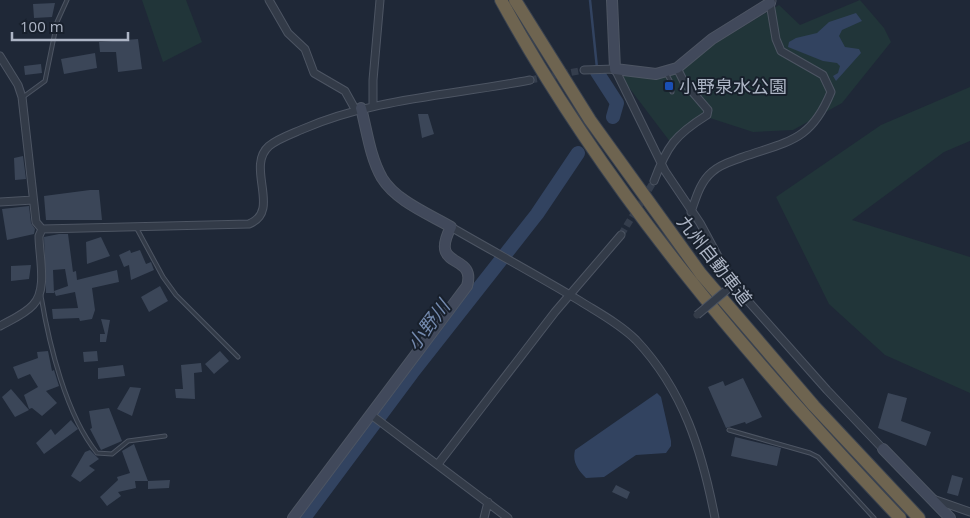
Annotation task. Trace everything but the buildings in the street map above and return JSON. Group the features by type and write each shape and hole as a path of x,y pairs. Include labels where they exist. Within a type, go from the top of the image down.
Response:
{"highway":[{"name":"九州自動車道","path":"501,0 557,94 613,178 668,252 710,306 839,454 900,518"},
{"name":"九州自動車道","path":"515,0 595,127 701,274 814,406 919,518"}],"street":[{"path":"269,0 288,33 305,49 308,61 314,72 345,91 358,108 372,154 383,179 399,196 614,322 634,338 668,382 694,432 701,453 715,518"},
{"path":"373,106 372,80 380,0"},
{"path":"612,0 611,69 661,163 691,212 731,286 827,390 950,518"},
{"path":"584,70 611,69 656,74 666,72 677,68 712,39 772,2 776,39 781,51 823,75 831,92 817,121 801,135 712,171 701,184 691,212"},
{"path":"0,56 15,78 22,97 32,200 36,222 42,229"},
{"path":"654,182 664,154 681,133 707,115 708,110 684,82 677,68"},
{"path":"42,229 217,226 254,222 260,217 264,206 259,168 268,147 284,137 325,119 358,108 530,80"},
{"path":"0,202 32,200"},
{"path":"293,518 467,286 468,272 444,249 444,239 451,227"},
{"path":"0,326 35,304 40,293 39,236 42,229"},
{"path":"438,464 569,295 621,235"},
{"path":"697,315 731,286"},
{"path":"372,415 508,518"},
{"path":"932,499 970,512"},
{"path":"484,518 488,502"}],"lane":[{"path":"22,97 45,81 56,22 67,0"},
{"path":"666,72 672,84 672,92"},
{"path":"136,227 163,277 176,295 238,356"},
{"path":"40,293 51,346 66,394 86,440 97,453 112,454 128,440 165,436"},
{"path":"729,430 810,452 821,461 874,518"}],"green space":[{"path":"142,0 186,0 202,42 163,62"},
{"path":"860,0 884,28 891,42 842,103 793,130 753,132 710,118 671,143 618,73 660,77 779,5 800,25"},
{"path":"970,87 970,141 944,152 852,220 970,257 970,393 885,355 829,304 776,197 881,125"}],"water":[{"path":"856,13 862,21 842,30 839,36 845,47 859,49 861,53 836,81 833,76 838,73 840,66 837,63 823,61 788,47 789,42 796,38 817,33 829,22"},
{"path":"657,393 661,397 671,441 671,446 666,453 636,455 604,477 586,478 576,466 575,450"}],"waterway":[{"path":"590,0 597,68"},
{"name":"小野川","path":"597,72 617,103 613,117"},
{"name":"小野川","path":"304,518 412,373 537,214 578,153"}],"tunnel":[{"path":"530,80 584,70"},
{"path":"621,235 654,181"}],"place":[{"name":"小野泉水公園","path":"669,86"}]}
